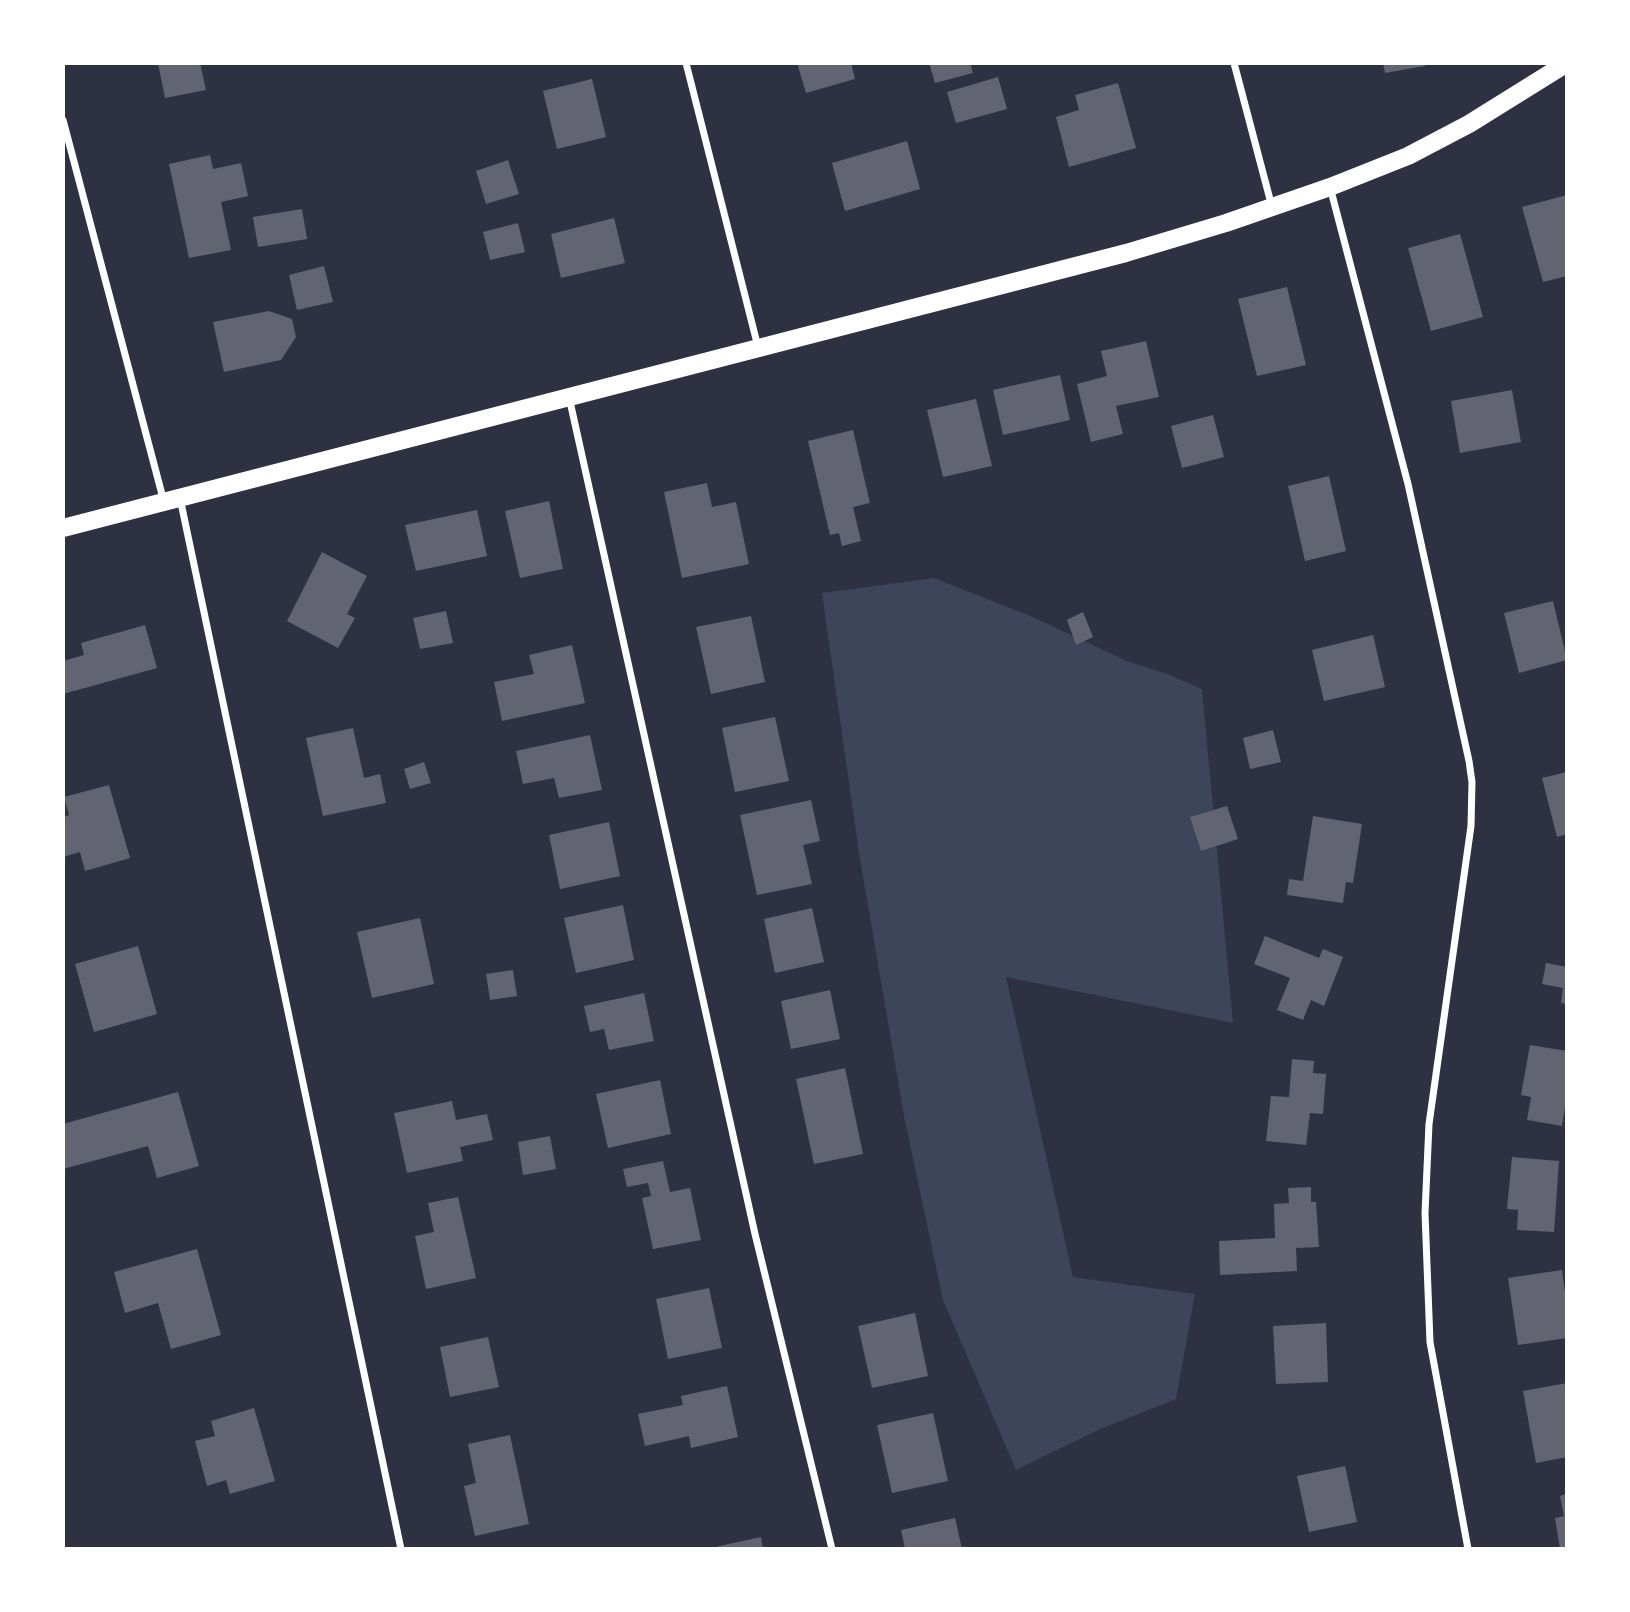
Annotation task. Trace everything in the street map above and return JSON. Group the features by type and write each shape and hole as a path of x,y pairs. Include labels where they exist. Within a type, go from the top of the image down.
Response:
{"main road":[{"path":"63,528 1126,253 1272,208 1408,156 1525,91 1567,63"}],"street":[{"path":"686,63 758,348"},
{"path":"1234,63 1272,208"},
{"path":"63,120 172,500 401,1549"},
{"path":"1330,187 1406,474 1471,772 1471,826 1429,1124 1425,1213 1430,1342 1468,1549"},
{"path":"569,397 755,1234 832,1549"}],"shaded area":[{"path":"934,578 1035,618 1127,661 1202,689 1233,1023 1006,977 1073,1277 1195,1294 1176,1399 1098,1430 1016,1470 943,1300 904,1116 859,853 822,593"}],"building":[{"path":"158,63 200,63 206,90 165,98"},
{"path":"797,63 851,63 855,79 806,93"},
{"path":"929,63 970,63 973,73 935,83"},
{"path":"1383,63 1425,63 1425,66 1385,73"},
{"path":"998,77 1007,109 956,123 947,92"},
{"path":"592,79 606,137 557,149 543,91"},
{"path":"1118,83 1136,148 1069,167 1056,117 1079,110 1075,95"},
{"path":"907,141 920,189 845,211 832,163"},
{"path":"210,155 213,169 241,163 248,196 221,202 231,250 189,258 169,164"},
{"path":"508,160 519,194 486,204 476,171"},
{"path":"1567,195 1567,276 1543,282 1522,207"},
{"path":"302,209 307,239 258,247 253,217"},
{"path":"614,218 625,263 561,278 551,234"},
{"path":"518,223 525,252 490,260 483,232"},
{"path":"1460,234 1483,317 1431,331 1408,248"},
{"path":"324,266 333,302 297,310 289,275"},
{"path":"1287,287 1306,365 1257,376 1238,299"},
{"path":"269,311 292,319 296,337 281,360 224,372 213,322"},
{"path":"1146,341 1159,397 1116,406 1123,434 1091,442 1077,384 1107,376 1101,351"},
{"path":"1060,375 1070,420 1003,435 993,390"},
{"path":"1512,390 1521,442 1460,453 1451,401"},
{"path":"976,399 992,466 943,477 927,410"},
{"path":"1213,415 1224,457 1182,468 1171,426"},
{"path":"853,430 870,503 853,507 861,541 842,546 839,533 830,535 808,441"},
{"path":"1329,476 1346,551 1305,561 1288,486"},
{"path":"707,483 712,507 736,502 749,564 682,578 664,492"},
{"path":"549,501 563,569 520,578 505,511"},
{"path":"477,510 487,556 416,571 405,525"},
{"path":"322,552 367,576 347,614 355,618 338,648 287,621"},
{"path":"1553,601 1567,660 1519,673 1504,613"},
{"path":"446,611 453,643 420,649 413,618"},
{"path":"1083,612 1093,637 1076,645 1067,620"},
{"path":"751,616 765,682 711,694 696,627"},
{"path":"145,625 157,668 63,694 63,661 84,655 81,643"},
{"path":"1373,635 1385,687 1324,701 1312,650"},
{"path":"572,645 585,703 502,721 494,682 534,674 529,655"},
{"path":"775,717 789,781 735,792 722,728"},
{"path":"353,728 364,778 380,774 386,803 323,816 306,738"},
{"path":"1273,730 1281,762 1250,769 1243,738"},
{"path":"590,735 602,790 559,798 554,778 523,784 516,751"},
{"path":"424,762 431,783 410,789 404,769"},
{"path":"1567,772 1567,834 1557,837 1542,778"},
{"path":"109,785 130,858 85,871 80,852 63,857 63,817 69,815 64,797"},
{"path":"811,800 820,841 803,845 812,884 757,895 740,815"},
{"path":"1227,806 1238,839 1201,851 1190,817"},
{"path":"1313,816 1362,824 1353,883 1346,882 1343,903 1287,895 1289,879 1303,881"},
{"path":"609,822 620,876 560,889 549,835"},
{"path":"623,905 634,960 576,973 564,918"},
{"path":"812,908 824,962 775,973 764,919"},
{"path":"420,918 434,984 372,998 357,932"},
{"path":"1265,936 1319,958 1323,949 1343,957 1324,1006 1311,1000 1303,1020 1277,1010 1290,978 1254,964"},
{"path":"138,946 157,1014 94,1032 75,964"},
{"path":"1546,963 1567,967 1567,1004 1561,1003 1563,988 1542,984"},
{"path":"513,970 517,996 490,1000 486,974"},
{"path":"830,990 840,1039 791,1049 781,1001"},
{"path":"644,993 654,1041 609,1050 604,1029 590,1032 584,1006"},
{"path":"1530,1045 1567,1051 1567,1095 1562,1126 1527,1120 1531,1097 1521,1095"},
{"path":"1292,1059 1314,1061 1313,1073 1326,1074 1323,1114 1310,1113 1306,1145 1266,1141 1271,1096 1289,1097"},
{"path":"845,1068 863,1154 814,1164 796,1079"},
{"path":"660,1080 671,1134 608,1148 596,1094"},
{"path":"178,1092 199,1166 157,1178 148,1146 63,1169 63,1124"},
{"path":"452,1101 456,1120 487,1114 493,1140 460,1147 463,1161 407,1173 394,1113"},
{"path":"550,1136 556,1169 523,1175 518,1142"},
{"path":"1512,1157 1559,1161 1554,1232 1517,1230 1518,1210 1507,1209"},
{"path":"663,1161 670,1192 690,1188 701,1240 653,1249 642,1198 651,1196 648,1183 627,1187 623,1169"},
{"path":"1311,1187 1311,1202 1316,1202 1319,1247 1296,1248 1297,1271 1220,1275 1219,1241 1275,1238 1274,1204 1289,1203 1288,1188"},
{"path":"458,1197 476,1278 426,1289 415,1236 434,1232 428,1203"},
{"path":"197,1249 221,1335 171,1349 158,1303 125,1313 114,1272"},
{"path":"1562,1270 1567,1307 1567,1338 1518,1345 1508,1278"},
{"path":"709,1288 722,1348 668,1359 656,1299"},
{"path":"915,1313 928,1376 872,1388 858,1326"},
{"path":"1326,1323 1328,1382 1276,1384 1273,1326"},
{"path":"488,1337 499,1387 450,1397 440,1347"},
{"path":"1567,1383 1567,1457 1536,1463 1523,1391"},
{"path":"727,1386 738,1437 691,1448 689,1436 645,1446 638,1414 683,1405 681,1396"},
{"path":"254,1408 275,1481 230,1494 226,1480 207,1486 195,1441 215,1436 211,1421"},
{"path":"933,1413 948,1481 892,1493 877,1425"},
{"path":"510,1435 529,1524 475,1536 464,1486 476,1483 468,1444"},
{"path":"1345,1466 1357,1522 1309,1532 1297,1476"},
{"path":"1567,1494 1567,1549 1560,1549 1555,1518 1564,1516 1560,1496"},
{"path":"955,1518 962,1549 905,1549 901,1530"},
{"path":"761,1537 763,1549 711,1549 711,1548"}]}
